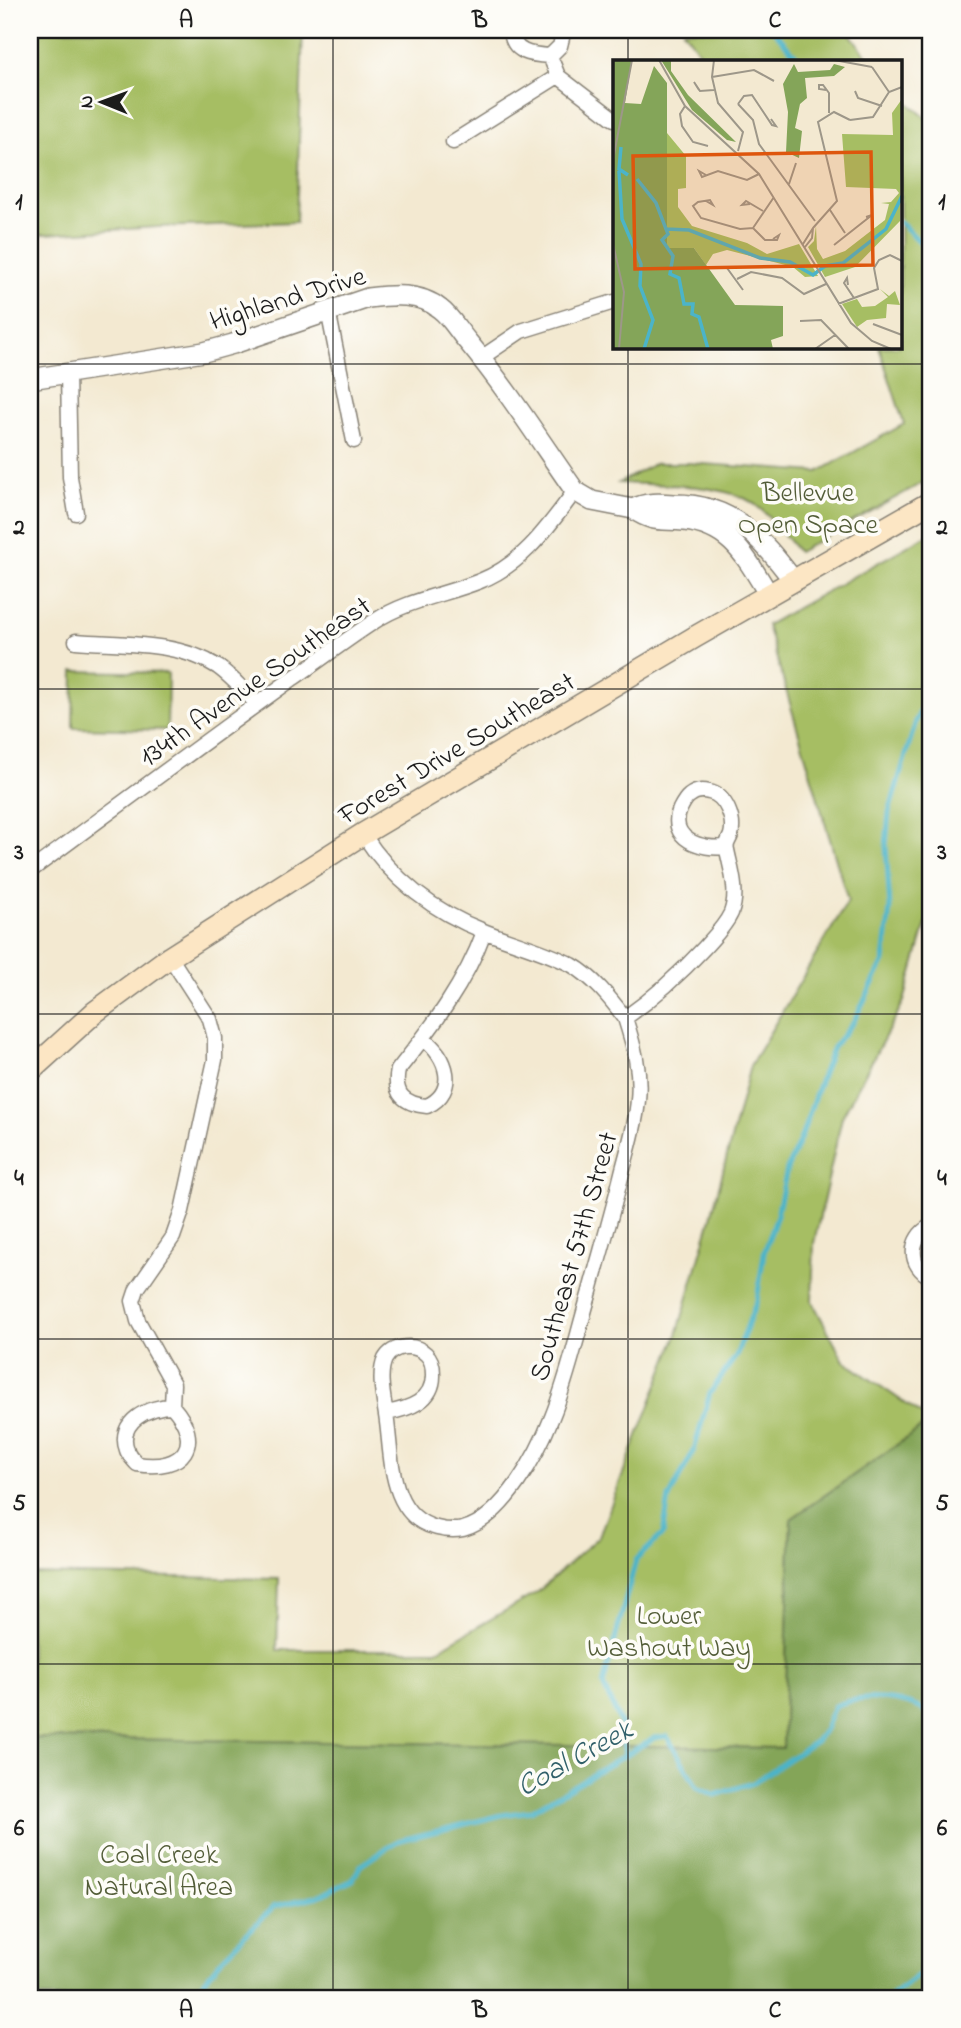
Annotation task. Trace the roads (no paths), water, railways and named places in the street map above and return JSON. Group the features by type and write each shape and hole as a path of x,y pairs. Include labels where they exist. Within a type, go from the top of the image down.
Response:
{"main road":[{"name":"Forest Drive Southeast","path":"30,1071 95,1012 170,957 363,834 793,580 931,502"}],"street":[{"path":"511,30 515,45 523,53 550,56"},
{"path":"550,56 560,46 564,30"},
{"path":"550,56 558,76 613,118"},
{"path":"453,142 558,76"},
{"name":"Highland Drive","path":"30,379 204,352 368,298 409,296 441,309 481,358 575,491"},
{"path":"481,358 521,331 613,302"},
{"path":"328,310 354,441"},
{"path":"68,373 70,477 76,513"},
{"path":"575,491 592,501 633,509 647,519 687,521 724,534 743,552 769,595"},
{"name":"134th Avenue Southeast","path":"30,872 377,619 419,601 480,582 501,571 536,542 575,491"},
{"path":"633,509 646,503 687,504 723,512 739,522 770,550 793,580"},
{"path":"76,641 165,649 205,660 221,669 257,704"},
{"path":"363,834 389,870 411,891 434,907 484,932 572,966 597,985 625,1018 673,981 722,928 731,912 735,895 731,863 725,846 732,833 729,813 723,799 713,792 700,791 688,796 678,815 681,836 711,849 725,846"},
{"path":"423,1039 439,1054 446,1081 444,1093 436,1102 427,1106 405,1100 398,1092 398,1070 447,1006 466,975 484,932"},
{"path":"170,957 210,1019 215,1038 215,1060 183,1211 173,1237 137,1289 133,1301 138,1321 173,1384 172,1406 186,1421 188,1440 183,1455 172,1463 155,1467 137,1464 127,1451 125,1437 130,1423 157,1406 172,1406"},
{"name":"Southeast 57th Street","path":"386,1413 404,1410 420,1403 430,1391 432,1363 426,1354 416,1348 393,1350 384,1361 382,1381 394,1482 412,1516 426,1526 446,1530 462,1529 480,1522 503,1501 531,1460 553,1416 610,1223 635,1122 638,1070 625,1018"},
{"path":"931,1226 922,1231 916,1239 913,1256 921,1272 931,1277"}],"water":[{"path":"217,1984 232,1998 179,1998 193,1986"}],"waterway":[{"path":"773,30 800,60"},
{"path":"902,224 931,253"},
{"path":"625,1756 621,1724 603,1685 636,1560 663,1534 669,1498 694,1450 710,1393 736,1356 757,1300 764,1253 777,1215 787,1169 802,1135 822,1075 833,1047 853,1023 884,961 890,908 886,846 889,812 916,721 931,685"},
{"name":"Coal Creek","path":"190,1998 221,1960 273,1907 319,1896 353,1880 360,1866 397,1841 502,1815 531,1811 654,1738 667,1736 697,1787 715,1795 753,1783 816,1741 825,1729 834,1706 858,1700 883,1699 909,1704 931,1714"},
{"path":"888,1998 920,1974 931,1973"}],"park label":[{"name":"Bellevue Open Space","path":"808,507"},
{"name":"Lower Washout Way","path":"669,1630"},
{"name":"Coal Creek Natural Area","path":"159,1869"}]}
